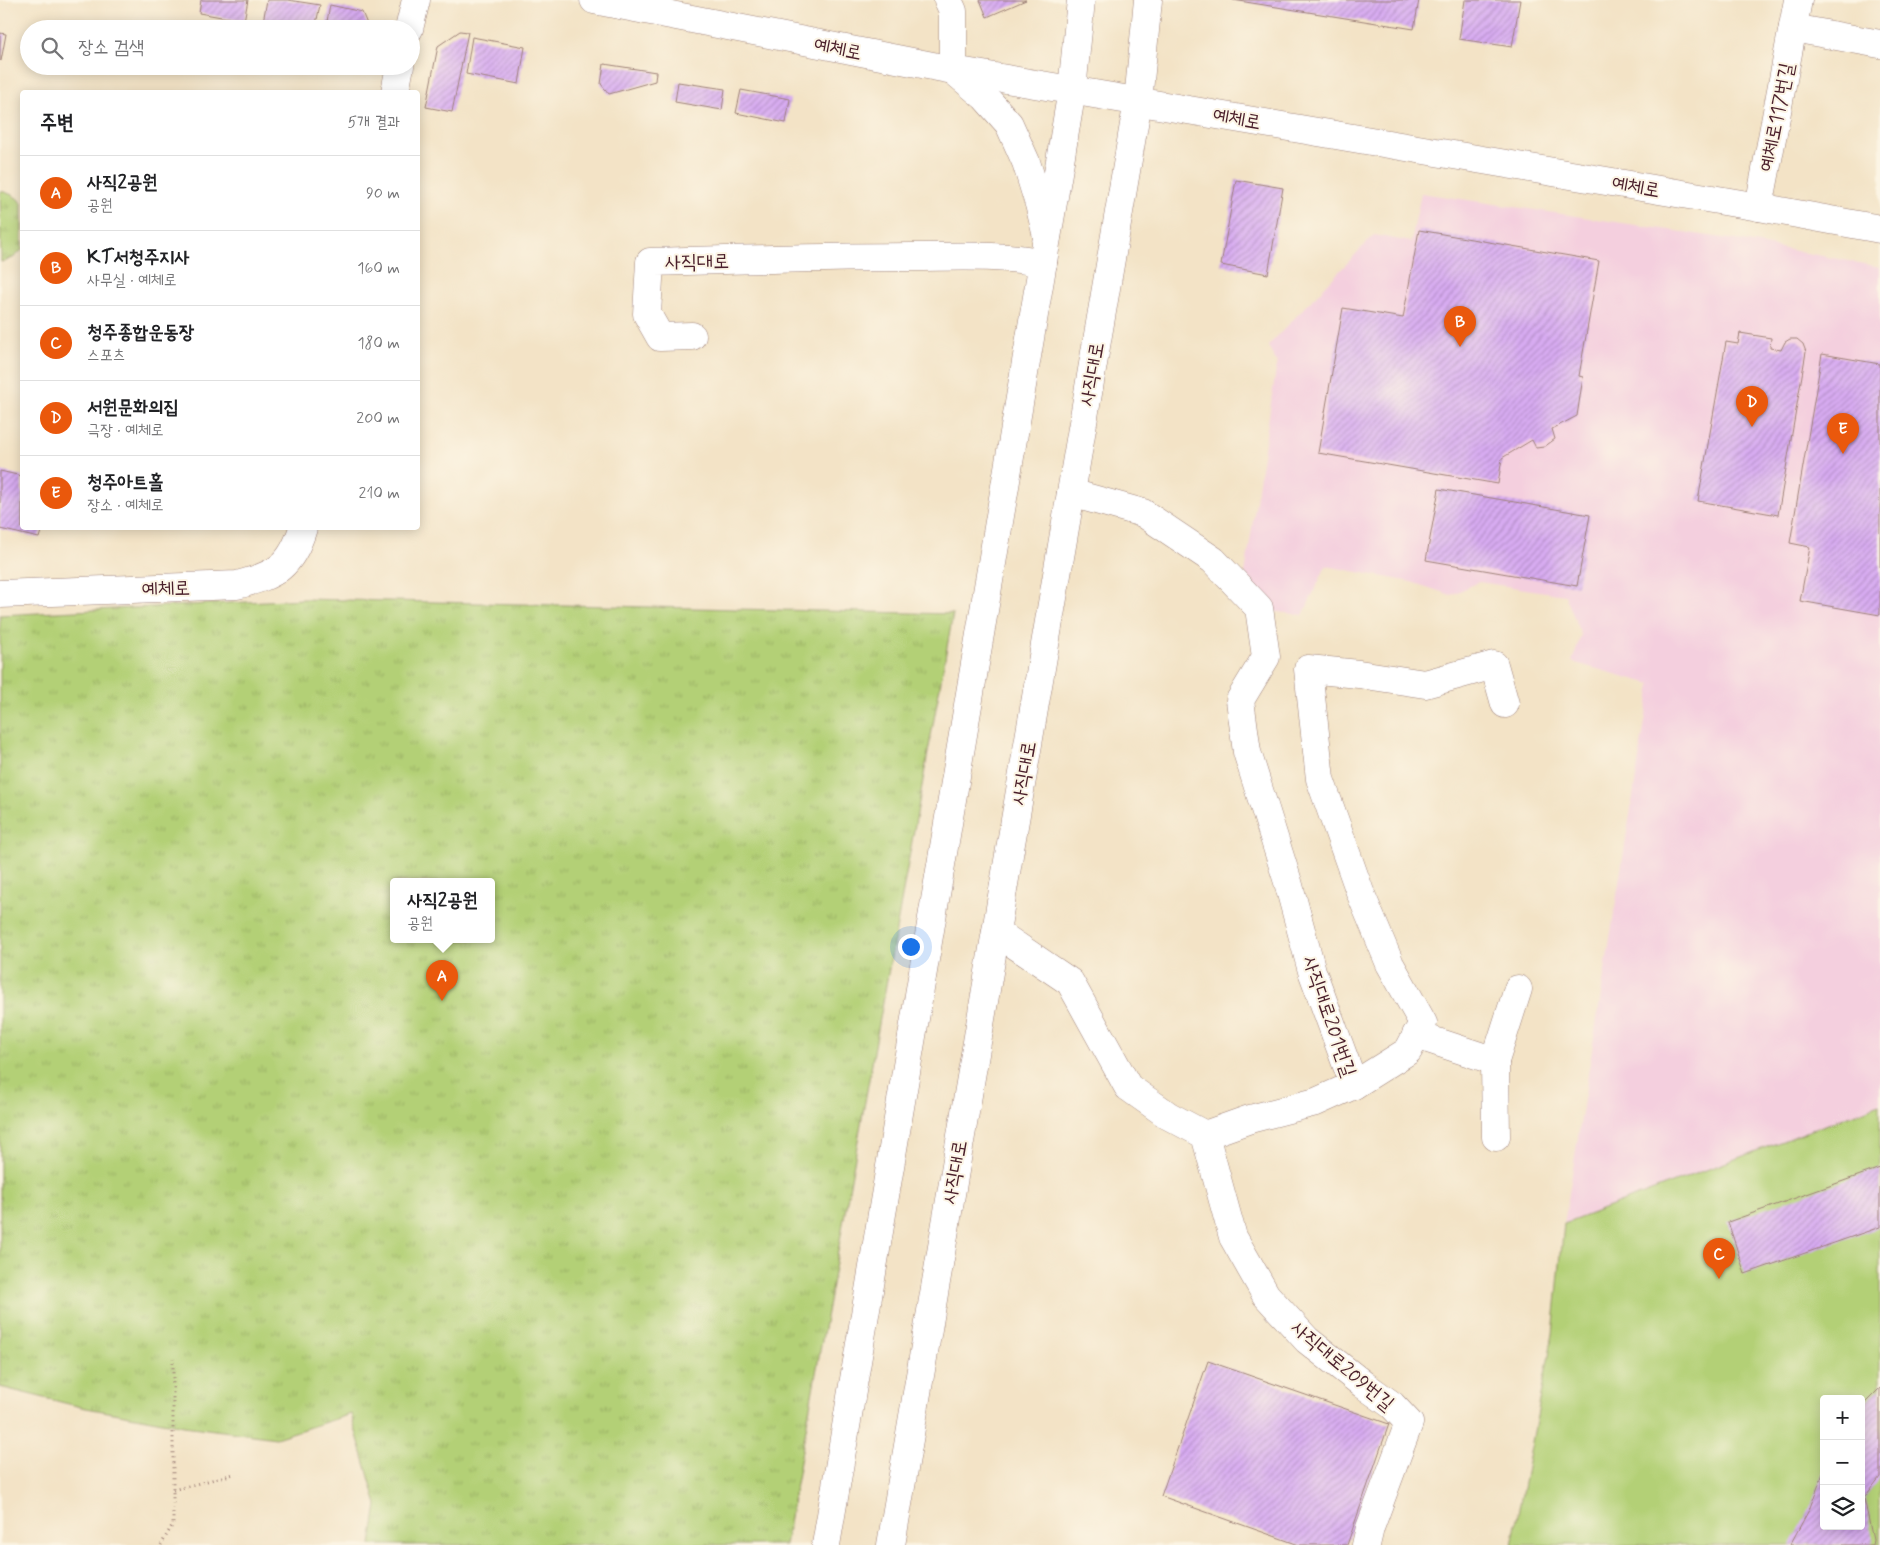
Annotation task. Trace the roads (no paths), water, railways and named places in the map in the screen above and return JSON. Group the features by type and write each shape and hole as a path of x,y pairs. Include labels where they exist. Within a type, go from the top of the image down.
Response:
{"main road":[{"path":"411,20 416,0"},
{"name":"예체로","path":"594,0 953,70 1880,229"},
{"path":"948,0 953,11 953,70 985,97 1009,124 1026,162 1040,204 1047,236"},
{"path":"826,1545 1072,90 1081,0"},
{"name":"사직대로","path":"891,1545 1138,101 1148,0"},
{"name":"예체로117번길","path":"1759,207 1798,0"},
{"path":"1793,28 1880,44"},
{"path":"394,90 398,75"},
{"name":"사직대로","path":"692,336 660,336 647,314 650,262 850,257 970,257 1043,262"},
{"path":"1071,493 1143,513 1213,560 1259,608 1266,657 1308,669 1360,674 1425,684 1494,665 1505,704"},
{"name":"예체로","path":"0,594 237,585 263,578 284,564 297,547 302,530"},
{"name":"사직대로201번길","path":"1266,657 1240,700 1247,752 1288,882 1312,971 1354,1085 1408,1051 1416,1036"},
{"path":"1308,669 1320,779 1360,892 1390,964 1423,1023 1416,1036 1495,1061"},
{"path":"996,932 1070,982 1128,1087 1169,1116 1205,1135 1250,1118 1316,1102 1354,1085"},
{"path":"1496,1138 1495,1061 1518,989"},
{"name":"사직대로209번길","path":"1205,1135 1233,1237 1266,1295 1307,1340 1392,1405 1409,1423 1370,1528 1366,1545"}],"place":[{"name":"KT서청주지사","path":"1460,347"},
{"name":"서원문화의집","path":"1752,427"},
{"name":"청주아트홀","path":"1843,454"},
{"name":"사직2공원","path":"442,1001"},
{"name":"청주종합운동장","path":"1719,1279"}]}
